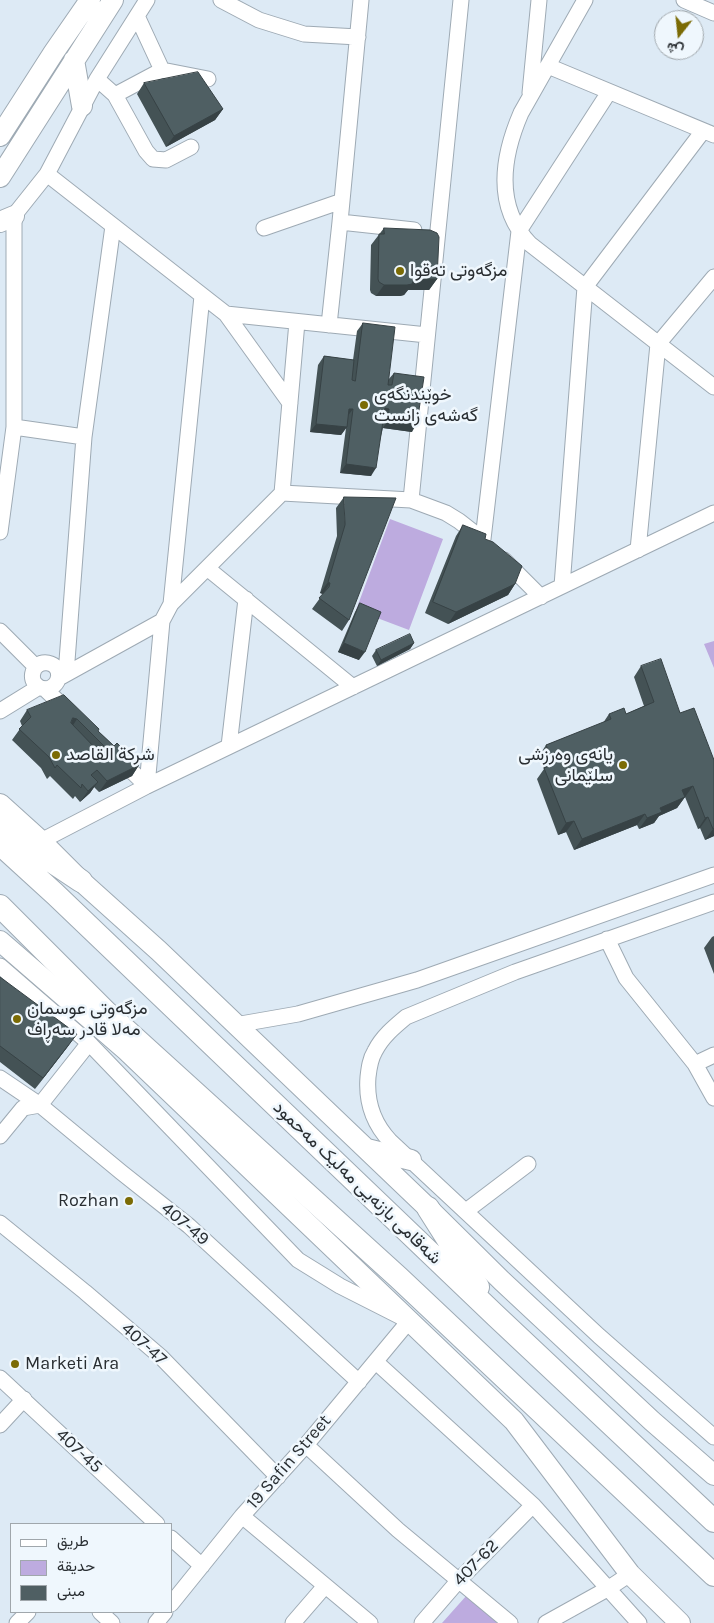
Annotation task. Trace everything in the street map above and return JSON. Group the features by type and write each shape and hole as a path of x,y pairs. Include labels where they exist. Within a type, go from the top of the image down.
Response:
{"highway":[{"path":"0,827 81,881"},
{"name":"شەقامی بازنەیی مەلیک مەحمود","path":"0,844 76,914 714,1522"},
{"path":"0,906 108,1013 399,1278 714,1575"},
{"path":"0,917 32,938"},
{"path":"428,1208 496,1316"}],"main road":[{"path":"0,136 90,0"},
{"path":"0,177 113,0"},
{"path":"74,60 82,106"},
{"path":"0,804 159,952 502,1281 652,1421 714,1475"},
{"path":"0,941 127,1051 514,1421 630,1574 680,1623"},
{"path":"366,1149 411,1160"}],"street":[{"path":"0,232 7,219 47,174 97,78 147,0"},
{"path":"221,0 259,20 304,34 358,37"},
{"path":"328,325 340,222 361,0"},
{"path":"411,500 461,0"},
{"path":"529,99 539,0"},
{"path":"585,0 513,131 508,146 505,169 507,199 519,231 530,244 714,386"},
{"path":"684,0 714,13"},
{"path":"137,16 162,70"},
{"path":"548,66 708,133 584,287 562,586"},
{"path":"115,95 162,70 208,79"},
{"path":"97,78 115,95 146,151 154,159 166,160 191,148"},
{"path":"483,539 519,231 609,92"},
{"path":"47,174 226,314 290,403"},
{"path":"264,228 342,200"},
{"path":"0,532 14,427 7,219"},
{"path":"340,222 438,233"},
{"path":"62,676 84,437 113,226"},
{"path":"638,550 658,344 714,277"},
{"path":"171,604 202,296"},
{"path":"226,314 427,335"},
{"path":"147,786 162,621 171,604 282,493 297,322"},
{"path":"14,427 84,437"},
{"path":"282,493 411,500 446,513 483,539 541,597"},
{"path":"41,841 229,746 714,513"},
{"path":"207,568 353,687"},
{"path":"229,746 246,599"},
{"path":"0,710 42,688 53,687 62,676 162,621"},
{"path":"0,631 36,667"},
{"path":"62,676 52,665 44,663 36,667 32,679 79,722"},
{"path":"106,747 147,786"},
{"path":"235,1025 298,1014 417,980 714,875"},
{"path":"714,902 515,972 406,1017 391,1029 375,1051 370,1061 368,1085 368,1100 381,1132 599,1336 714,1437"},
{"path":"607,939 626,978 695,1064 714,1098"},
{"path":"0,966 89,1043 298,1260 340,1286 409,1321"},
{"path":"0,1136 23,1108 40,1104 89,1043"},
{"path":"695,1064 714,1055"},
{"name":"407-49","path":"0,1078 40,1104 120,1172 189,1226 359,1382"},
{"path":"466,1211 528,1164"},
{"name":"407-47","path":"0,1222 161,1357 278,1477"},
{"name":"19 Safin Street","path":"172,1603 242,1516 306,1445 409,1321"},
{"path":"376,1362 533,1505 639,1623"},
{"name":"407-45","path":"0,1378 156,1523"},
{"path":"0,1425 24,1399"},
{"path":"306,1445 398,1530 510,1623"},
{"name":"407-62","path":"422,1623 459,1580 533,1505"},
{"path":"242,1516 370,1623"},
{"path":"172,1539 202,1566"},
{"path":"546,1623 609,1588 630,1574"},
{"path":"293,1623 325,1586"},
{"path":"17,1623 27,1613"},
{"path":"101,1613 112,1623"},
{"path":"156,1623 164,1613"}],"green space":[{"path":"390,519 443,539 409,630 356,610"},
{"path":"714,641 714,668 704,644"},
{"path":"467,1595 497,1623 442,1623"}],"building":[{"path":"198,72 223,109 174,136 144,83"},
{"name":"مزگەوتی تەقوا","path":"384,228 430,230 437,233 439,237 437,279 414,279 412,284 407,285 384,285 379,282 379,234 384,234"},
{"name":"خوێندنگەی گەشەی زانست","path":"363,323 395,327 388,385 392,385 394,373 424,377 417,423 388,420 389,409 385,408 376,468 346,464 353,409 349,409 347,427 316,424 324,356 354,360 352,380 355,381"},
{"path":"344,497 396,498 349,620 319,598 329,587 330,583 328,582 345,525"},
{"path":"463,525 486,534 485,539 493,542 522,566 515,584 456,612 433,602"},
{"path":"360,603 381,612 365,652 344,643"},
{"path":"410,634 414,643 381,660 376,650"},
{"name":"یانەی وەرزشی سلێمانی","path":"661,659 680,713 694,708 714,760 714,828 708,817 705,818 693,786 682,790 685,797 660,808 662,812 647,818 645,814 582,839 574,821 566,823 544,768 554,764 546,745 611,719 609,714 624,708 626,714 654,702 641,666"},
{"name":"شركة القاصد","path":"64,695 114,746 117,743 139,765 107,781 97,770 91,775 98,782 88,791 82,784 81,788 57,765 55,768 49,757 19,729 31,717 27,710","holes":["73,718 77,719 105,747 105,752 99,752 71,723"]},
{"name":"مزگەوتی عوسمان مەلا قادر سەڕاف","path":"0,977 77,1034 43,1078 0,1046"}],"place":[{"name":"مزگەوتی تەقوا","path":"400,271"},
{"name":"خوێندنگەی گەشەی زانست","path":"364,405"},
{"name":"شركة القاصد","path":"56,755"},
{"name":"یانەی وەرزشی سلێمانی","path":"623,765"},
{"name":"مزگەوتی عوسمان مەلا قادر سەڕاف","path":"17,1019"},
{"name":"Rozhan","path":"129,1201"},
{"name":"Marketi Ara","path":"15,1364"}]}
